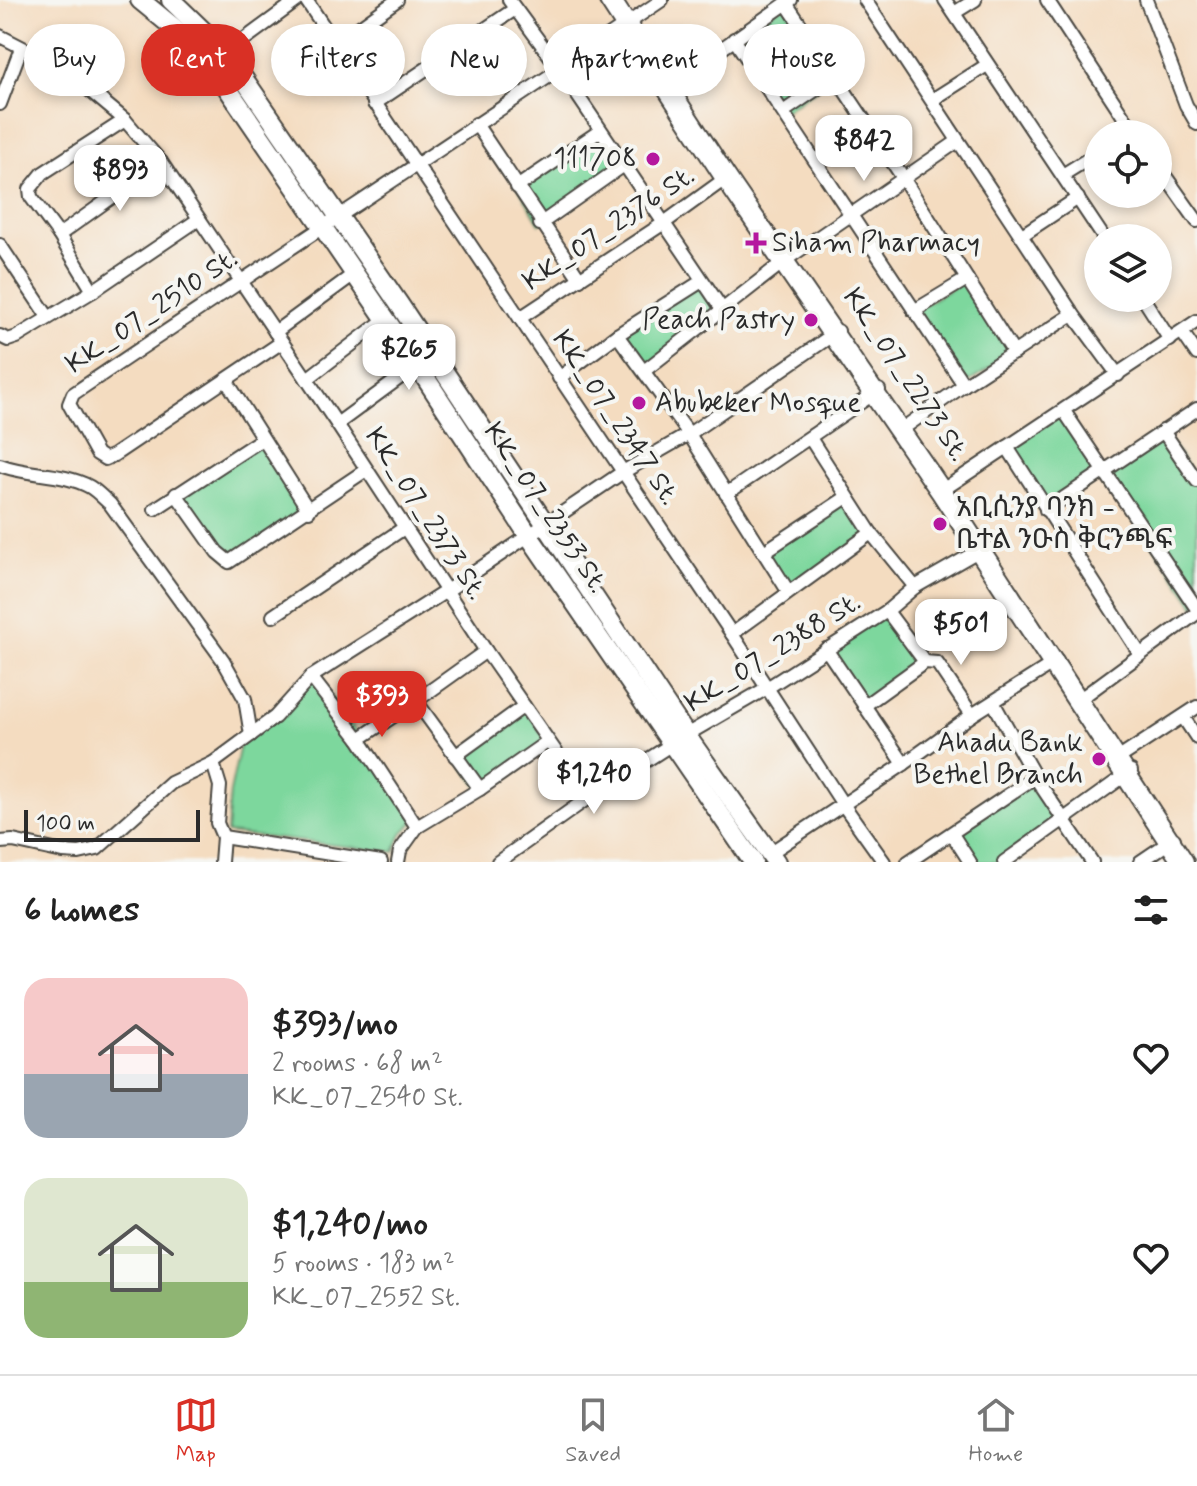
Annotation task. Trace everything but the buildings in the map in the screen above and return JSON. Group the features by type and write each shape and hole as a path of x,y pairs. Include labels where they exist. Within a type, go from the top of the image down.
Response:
{"main road":[{"name":"KK_07_2273 St.","path":"610,0 630,22"},
{"name":"KK_07_2273 St.","path":"622,0 630,22"},
{"name":"KK_07_2273 St.","path":"679,96 944,489 1173,840 1193,862"},
{"path":"1173,840 1183,862"}],"street":[{"name":"KK_07_2353 St.","path":"140,0 184,36 215,70 330,220 546,524 753,862"},
{"name":"KK_07_2353 St.","path":"171,0 196,24"},
{"path":"255,32 298,0"},
{"name":"KK_07_2347 St.","path":"306,0 322,24"},
{"path":"363,24 396,0"},
{"name":"KK_07_2510 St.","path":"627,24 662,0"},
{"path":"865,0 1073,314 1118,375"},
{"path":"945,0 1095,224"},
{"path":"954,13 975,0"},
{"path":"1047,0 1124,120"},
{"path":"1146,0 1186,105 1197,124"},
{"path":"727,44 789,2 803,24"},
{"path":"374,104 512,4 543,46"},
{"name":"KK_07_2373 St.","path":"0,36 64,69 125,120 161,162 547,742 588,798"},
{"path":"734,39 964,385"},
{"path":"0,104 21,48"},
{"path":"932,100 987,65"},
{"name":"KK_07_2510 St.","path":"226,380 105,459 97,454 69,404 73,394 330,220 543,82"},
{"name":"KK_07_2353 St.","path":"253,96 330,220 354,274 529,536 679,739 773,857"},
{"name":"KK_07_2347 St.","path":"369,96 884,862"},
{"path":"577,96 722,309"},
{"path":"783,112 807,96"},
{"path":"849,96 1014,353"},
{"path":"93,291 59,235 31,197 30,189 43,173 125,120"},
{"path":"476,124 540,224 580,279"},
{"path":"517,187 600,131"},
{"path":"644,371 787,259 958,141"},
{"path":"59,235 161,162"},
{"path":"1064,174 1084,162"},
{"path":"540,224 624,165"},
{"name":"KK_07_2376 St.","path":"520,318 730,176"},
{"path":"1172,186 1197,221"},
{"path":"1022,235 1078,198"},
{"path":"4,338 93,291 199,219"},
{"path":"0,245 48,317"},
{"path":"309,511 226,380 354,274"},
{"path":"914,311 967,279"},
{"path":"559,378 617,335 702,281"},
{"path":"1152,312 1170,340"},
{"path":"902,429 1073,314"},
{"path":"307,379 384,320"},
{"path":"944,489 1197,321"},
{"path":"0,842 13,841 63,852 79,853 97,849 171,783 213,763 275,717 311,677 448,590 623,472 689,434 837,331"},
{"path":"1182,332 1197,354"},
{"path":"617,335 689,434 788,591"},
{"path":"337,424 417,365"},
{"path":"726,494 878,391"},
{"path":"1046,510 1197,409"},
{"path":"1064,411 1197,611 1080,699"},
{"path":"1163,431 1197,481"},
{"path":"810,438 871,533 915,587"},
{"path":"155,509 262,439"},
{"path":"1007,447 1140,654"},
{"path":"0,465 18,472 67,479 91,487 110,504 223,660 245,699 251,735"},
{"path":"176,494 217,552 229,562 366,470"},
{"path":"764,552 847,497"},
{"path":"273,616 404,528"},
{"path":"732,634 871,533"},
{"name":"KK_07_2388 St.","path":"504,860 588,798 887,611 915,587 982,549"},
{"path":"887,611 925,662"},
{"path":"826,649 904,764"},
{"path":"359,739 486,651"},
{"path":"864,706 925,662 937,663 972,715"},
{"path":"773,857 842,803 1056,662"},
{"path":"311,677 359,739 417,827"},
{"path":"416,701 480,789"},
{"path":"993,702 1035,777 1092,862"},
{"path":"455,756 524,706"},
{"path":"1004,862 1065,820 1125,765 1197,707"},
{"path":"1183,717 1197,738"},
{"path":"398,862 400,851 417,827 480,789 547,742"},
{"path":"213,763 220,786 217,823 223,837 221,862"},
{"path":"908,862 1035,777"},
{"path":"952,834 970,862"},
{"path":"223,837 381,862"},
{"path":"1140,862 1173,840"}],"green space":[{"path":"786,3 800,24 756,24"},
{"path":"743,33 743,52 734,39"},
{"path":"772,96 807,96 783,112"},
{"path":"600,131 624,165 540,224 518,187"},
{"path":"967,279 1014,353 964,385 914,311"},
{"path":"702,281 722,309 644,371 617,335"},
{"path":"1064,411 1104,473 1046,510 1007,447"},
{"path":"1163,431 1197,481 1197,609 1104,473"},
{"path":"262,439 309,511 229,562 176,494"},
{"path":"847,497 871,533 788,591 764,552"},
{"path":"887,611 925,662 864,706 826,649"},
{"path":"313,671 418,818 403,832 394,852 227,833 230,792 240,745"},
{"path":"524,706 547,742 480,789 455,756"},
{"path":"1035,777 1065,820 1004,862 970,862 952,834"}],"place":[{"name":"111708","path":"653,159"},
{"name":"Siham Pharmacy","path":"756,243"},
{"name":"Peach Pastry","path":"811,320"},
{"name":"Abubeker Mosque","path":"639,403"},
{"name":"አቢሲንያ ባንክ - ቤተል ንዑስ ቅርንጫፍ","path":"940,524"},
{"name":"Ahadu Bank Bethel Branch","path":"1099,759"}]}
